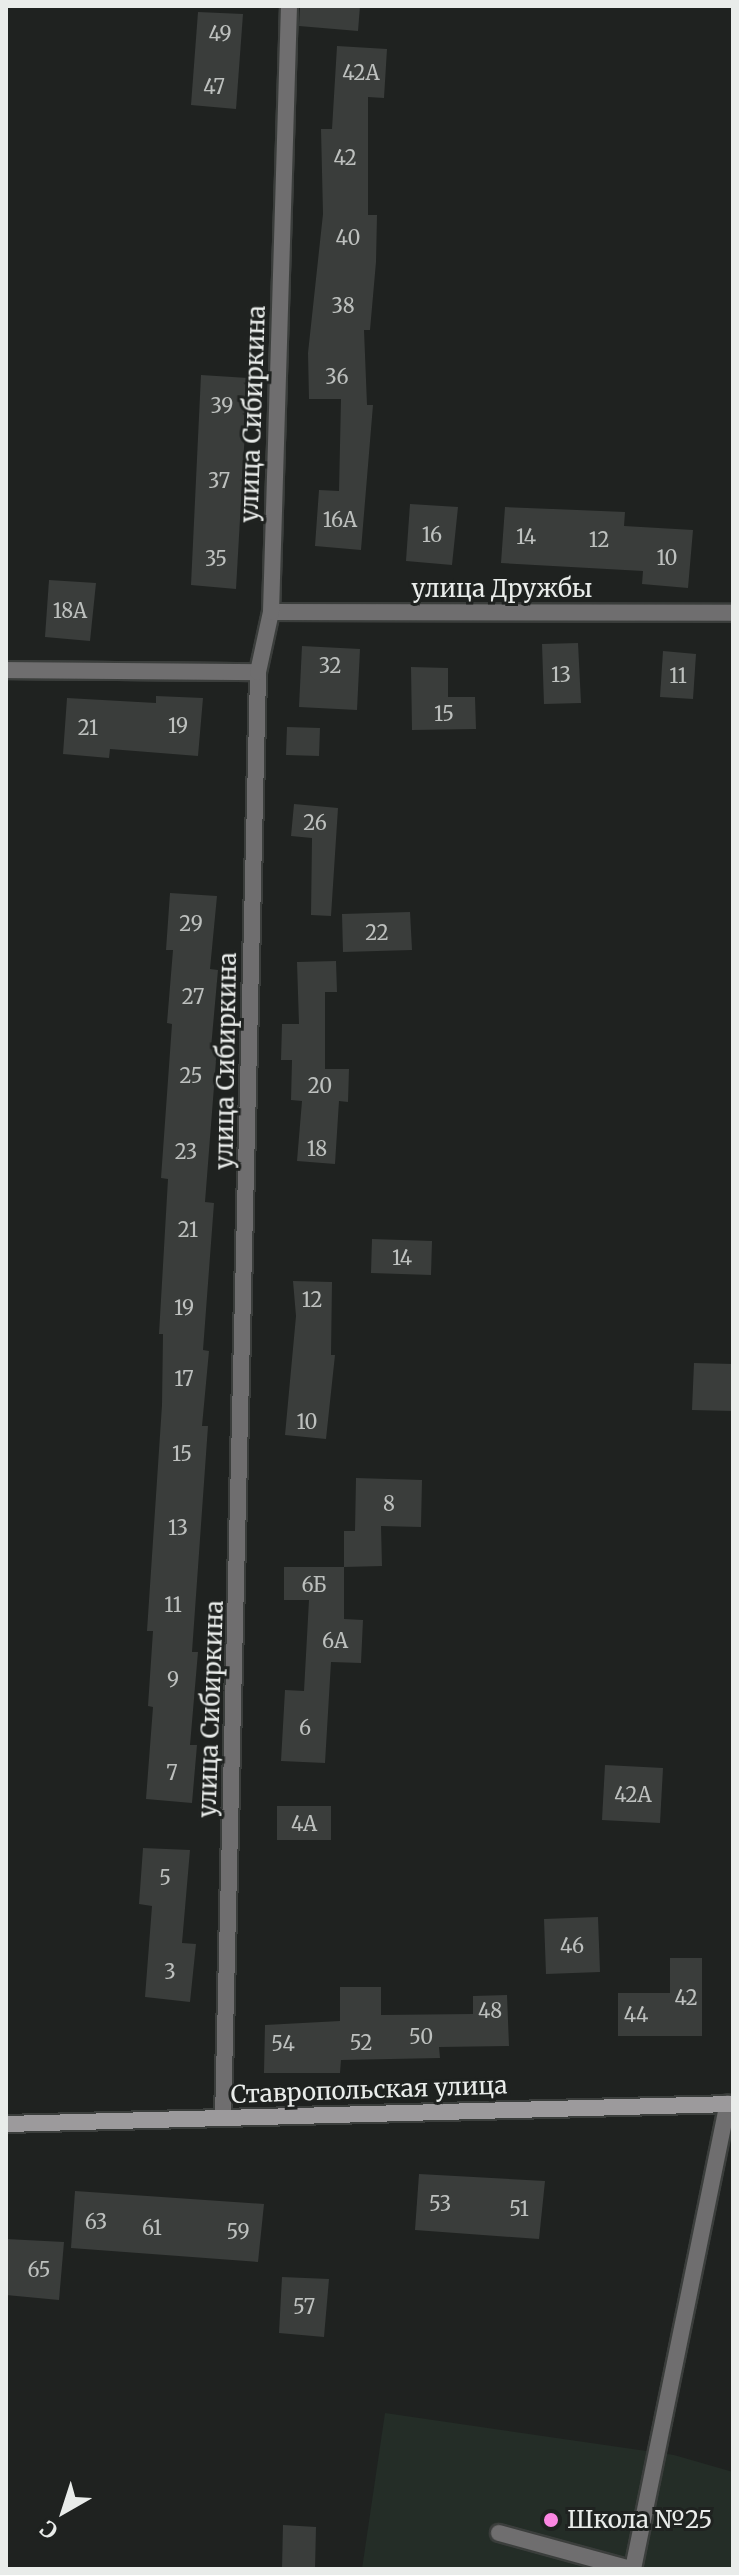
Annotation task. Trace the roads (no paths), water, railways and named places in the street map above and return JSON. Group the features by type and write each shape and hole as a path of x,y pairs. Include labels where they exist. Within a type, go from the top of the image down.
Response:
{"main road":[{"name":"Ставропольская улица","path":"6,2124 730,2104"}],"street":[{"name":"улица Сибиркина","path":"223,2118 258,672 271,612 289,6"},
{"name":"улица Дружбы","path":"271,612 733,613"},
{"path":"6,670 258,672"},
{"path":"499,2533 632,2569 730,2104"}],"place":[{"name":"Школа №25","path":"551,2520"}]}
